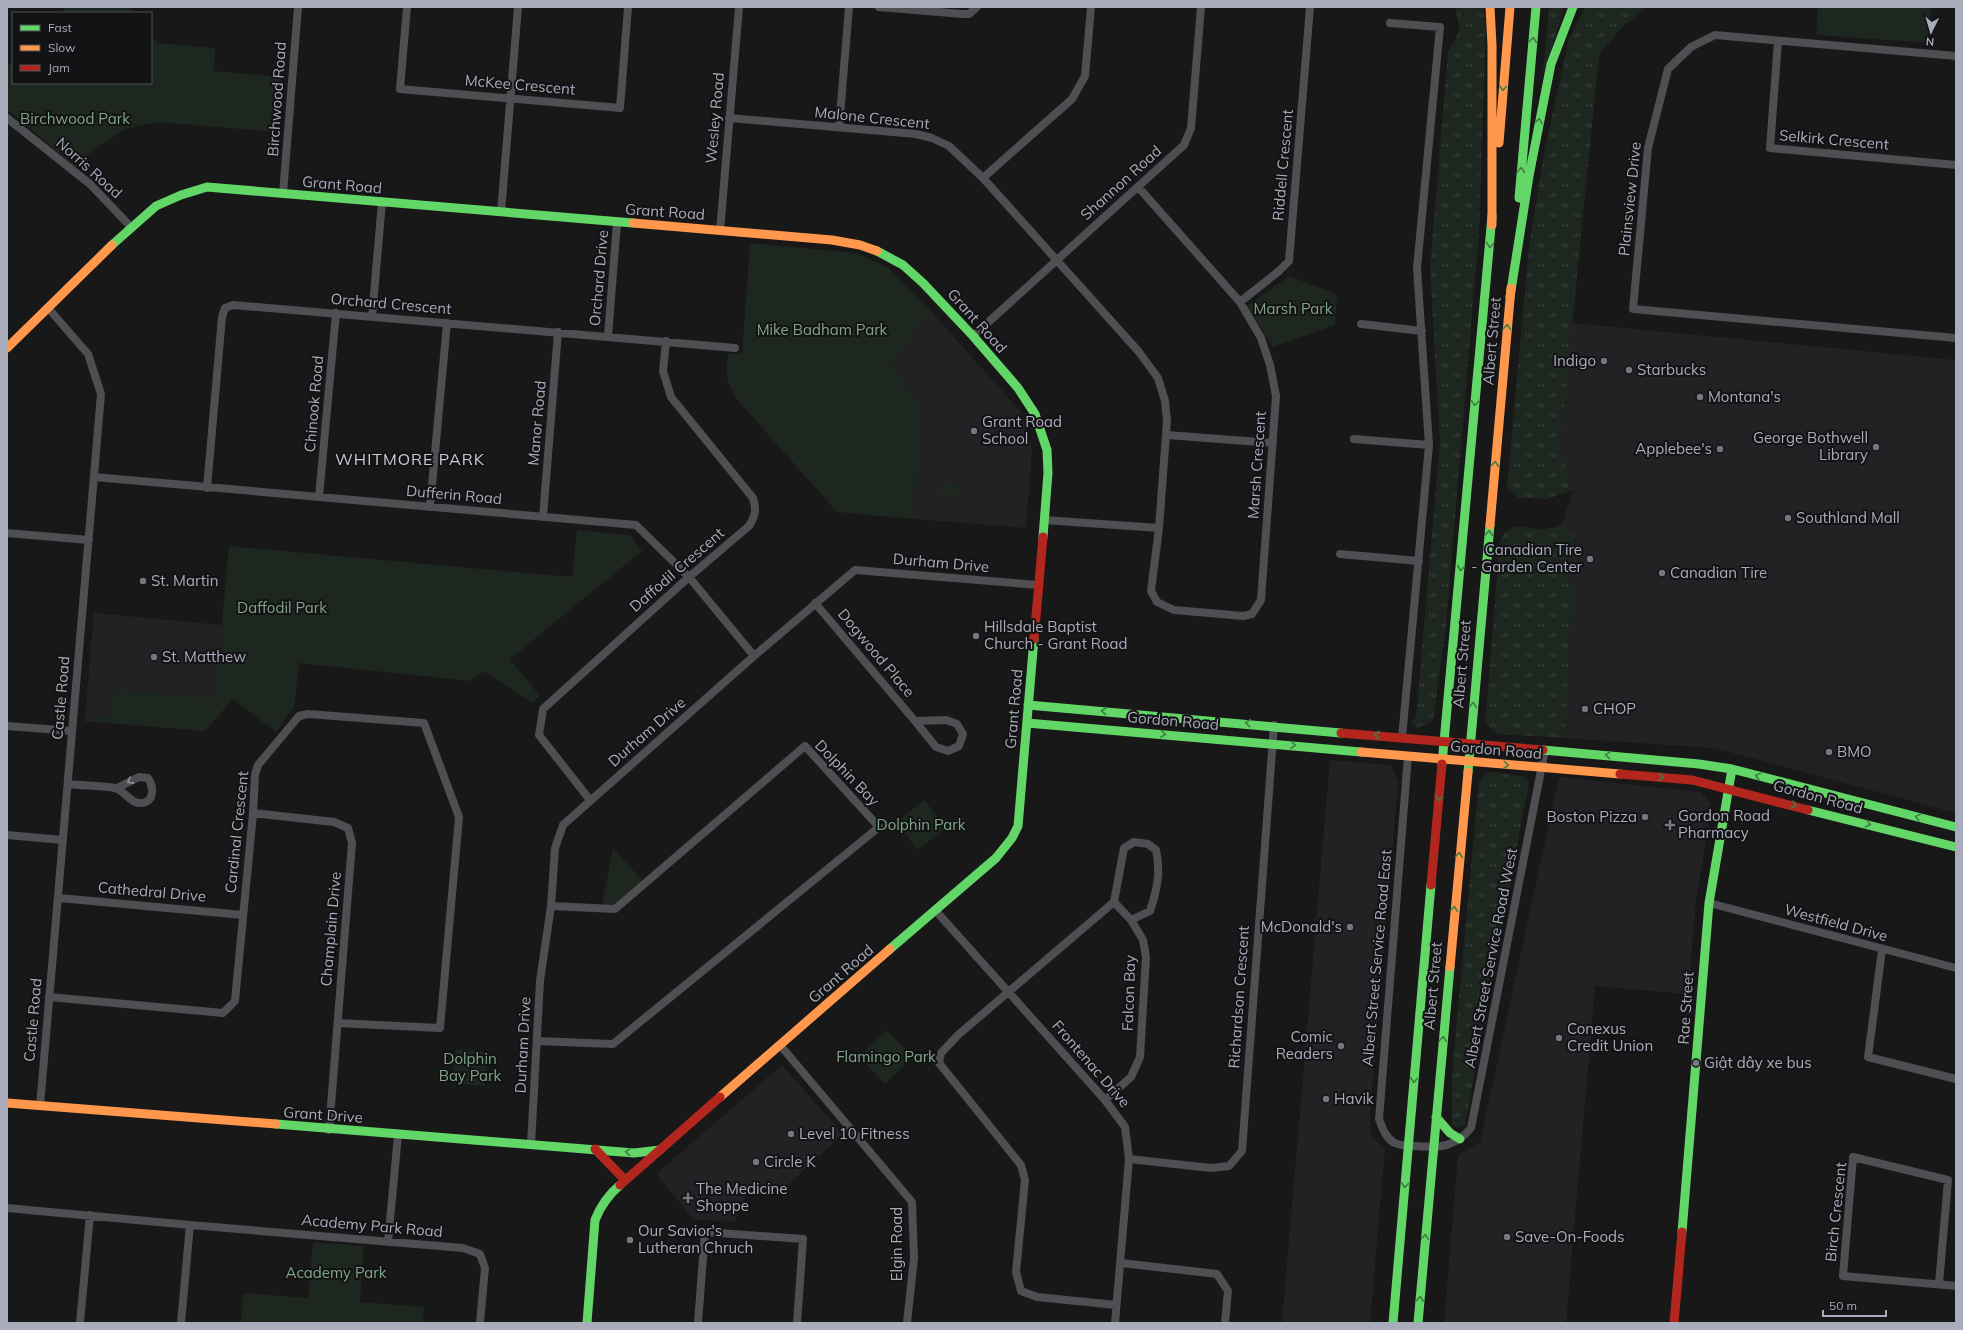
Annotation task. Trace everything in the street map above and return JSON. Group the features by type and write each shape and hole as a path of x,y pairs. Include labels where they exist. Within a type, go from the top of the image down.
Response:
{"main road":[{"path":"1490,7 1492,45 1492,225"},
{"name":"Albert Street","path":"1393,1323 1442,759 1492,225 1510,7"},
{"name":"Albert Street","path":"1418,1323 1536,7"},
{"path":"1510,297 1529,176 1551,64 1556,48 1574,7"},
{"name":"Grant Road","path":"7,348 131,227 156,206 181,195 207,187 617,223 832,240 860,245 883,253 903,265 923,283 973,336 1018,388 1036,414 1047,450 1048,473 1018,826 1013,839 993,861 608,1195 600,1207 595,1220 587,1323"},
{"name":"Gordon Road","path":"1028,705 1469,744 1647,758 1732,769 1956,827"},
{"path":"1146,733 1148,715"},
{"name":"Gordon Road","path":"1027,724 1273,743 1692,780 1729,788 1956,847"},
{"name":"Rae Street","path":"1674,1323 1709,903 1732,769"},
{"path":"1918,837 1946,824"},
{"name":"Grant Drive","path":"7,1103 329,1130 634,1153 661,1150"},
{"path":"1436,1117 1447,1130 1460,1139"},
{"path":"595,1149 625,1180"}],"street":[{"name":"Birchwood Road","path":"283,194 298,7"},
{"name":"McKee Crescent","path":"407,7 400,89 620,108 628,7"},
{"path":"501,212 518,7"},
{"name":"Wesley Road","path":"720,231 739,7"},
{"path":"839,127 849,7"},
{"path":"879,7 963,14 969,14 977,7"},
{"path":"984,178 1072,99 1085,76 1091,7"},
{"name":"Shannon Road","path":"973,336 1056,260 1139,188 1184,145 1191,128 1201,7"},
{"name":"Riddell Crescent","path":"1240,302 1289,261 1310,7"},
{"path":"1390,23 1440,27 1417,268 1429,445 1402,738"},
{"name":"Plainsview Drive","path":"1956,56 1715,35 1691,47 1668,69 1648,148 1633,310 1956,338"},
{"name":"Selkirk Crescent","path":"1778,41 1770,148 1956,165"},
{"name":"Norris Road","path":"7,118 90,184 131,227"},
{"name":"Malone Crescent","path":"729,118 916,134 932,138 949,146 984,178 1056,260"},
{"name":"Marsh Crescent","path":"1056,260 1139,352 1158,378 1165,400 1166,435 1159,528 1151,591 1157,602 1174,610 1243,616 1252,614 1260,600 1273,443 1276,396 1270,365 1262,338 1240,302 1139,188"},
{"path":"372,317 382,202"},
{"name":"Orchard Drive","path":"608,336 617,223"},
{"name":"Orchard Crescent","path":"207,488 222,317 225,308 233,305 735,348"},
{"name":"Castle Road","path":"40,1106 101,394 88,354 48,308"},
{"name":"Chinook Road","path":"319,497 336,313"},
{"path":"430,507 447,323"},
{"path":"1361,324 1422,331"},
{"name":"Manor Road","path":"543,517 558,332"},
{"name":"Daffodil Crescent","path":"590,800 539,736 543,709 689,577 749,526 755,516 756,507 753,498 671,397 663,371 666,341"},
{"path":"1166,435 1273,443"},
{"path":"1354,438 1429,445"},
{"name":"Dufferin Road","path":"94,477 636,525 689,577 754,656"},
{"path":"1044,520 1159,528"},
{"path":"7,533 89,540"},
{"path":"1340,554 1419,561"},
{"name":"Durham Drive","path":"531,1145 540,981 552,906 556,848 563,825 754,656 855,570 1038,585"},
{"name":"Dogwood Place","path":"815,603 936,747 948,751 959,746 963,734 957,724 946,720 915,721"},
{"name":"Cardinal Crescent","path":"49,997 223,1013 235,1001 242,915 253,813 255,775 258,765 299,716 308,714 424,723 459,817 440,1028 338,1022"},
{"path":"7,726 72,731"},
{"name":"Richardson Crescent","path":"1129,1159 1210,1168 1229,1166 1242,1151 1274,726"},
{"name":"Dolphin Bay","path":"537,1041 613,1044 879,827 805,746 615,909 552,906"},
{"name":"Albert Street Service Road West","path":"1460,1139 1471,1128 1545,750"},
{"name":"Albert Street Service Road East","path":"1408,756 1379,1119 1384,1132 1394,1143 1433,1148"},
{"path":"68,784 117,788"},
{"name":"Champlain Drive","path":"253,813 334,822 348,828 352,843 329,1130"},
{"path":"7,835 63,840"},
{"path":"1116,1305 1037,1297 1021,1291 1016,1272 1025,1180 1021,1165 939,1063 941,1053 946,1048 1114,902 1124,848 1134,842 1148,844 1156,850 1160,866 1150,911 1131,920"},
{"name":"Cathedral Drive","path":"59,898 242,915"},
{"name":"Falcon Bay","path":"1105,1100 1131,1077 1140,1057 1146,957 1143,940 1131,920 1114,902"},
{"name":"Westfield Drive","path":"1709,903 1882,950 1956,968"},
{"name":"Frontenac Drive","path":"935,910 1105,1100 1125,1127 1129,1159 1115,1323"},
{"path":"1882,950 1868,1057 1956,1078"},
{"name":"Elgin Road","path":"780,1046 912,1202 914,1258 907,1323"},
{"path":"388,1242 398,1135"},
{"path":"1433,1148 1451,1144 1460,1139"},
{"name":"Birch Crescent","path":"1939,1284 1948,1180 1854,1157 1843,1276 1956,1286"},
{"name":"Academy Park Road","path":"7,1208 463,1248 480,1254 485,1268 480,1323"},
{"path":"80,1323 90,1216"},
{"path":"181,1323 190,1225"},
{"path":"698,1323 705,1232 803,1239 797,1323"},
{"path":"1120,1263 1216,1274 1228,1290 1225,1323"}],"shaded area":[{"name":"Grant Road School","path":"931,311 1021,412 1032,449 1026,528 914,519 923,412 893,364"},
{"name":"Southland Mall","path":"1572,323 1956,360 1956,813 1714,748 1564,738 1575,588 1571,583 1575,535 1562,525 1573,490 1560,448"},
{"name":"St. Matthew","path":"94,613 222,625 215,698 113,689 111,718 85,716"},
{"path":"1330,760 1391,765 1398,782 1370,1113 1371,1135 1385,1149 1370,1323 1282,1323"},
{"path":"1559,777 1701,792 1712,806 1696,900 1688,994 1595,986 1566,1323 1444,1323 1458,1155 1480,1142"},
{"path":"782,1065 843,1134 788,1185 750,1185 735,1221 694,1220 656,1174"}],"green space":[{"path":"66,7 130,7 133,12 61,12"},
{"path":"1455,7 1483,7 1486,24 1479,232 1446,626 1433,721 1417,728 1411,722 1416,718 1440,443 1430,267 1448,52 1460,30"},
{"path":"1549,7 1565,7 1543,74"},
{"path":"1585,7 1647,7 1620,29 1599,55 1560,448 1573,490 1546,499 1518,498 1507,487 1529,247 1544,152 1569,39"},
{"path":"1818,7 1931,7 1928,43 1816,35"},
{"name":"Birchwood Park","path":"152,36 157,43 215,48 214,71 282,77 278,132 156,122 125,129 91,152 76,167 7,109 7,67 12,62 12,84 152,84"},
{"name":"Mike Badham Park","path":"750,243 856,253 887,267 931,311 893,364 923,412 914,519 837,512 740,403 729,385 727,375 728,354 742,354"},
{"name":"Marsh Park","path":"1289,276 1337,294 1335,325 1273,347 1247,306"},
{"path":"940,483 960,485 958,499 939,497"},
{"path":"1562,525 1575,535 1571,583 1575,588 1564,738 1498,734 1485,723 1500,540 1504,533 1514,527 1548,529"},
{"name":"Daffodil Park","path":"577,530 630,535 642,551 510,659 540,696 532,703 484,671 470,681 299,663 294,707 276,732 233,699 205,731 84,721 85,716 110,718 113,689 215,698 229,546 572,577"},
{"path":"1489,772 1523,776 1529,782 1465,1125 1458,1128 1452,1124 1452,1073 1479,780"},
{"name":"Dolphin Park","path":"924,800 946,827 918,850 896,823"},
{"path":"613,848 642,880 614,905 602,904"},
{"name":"Flamingo Park","path":"887,1030 913,1057 885,1084 859,1057"},
{"name":"Dolphin Bay Park","path":"456,1049 488,1052 485,1086 452,1083"},
{"name":"Academy Park","path":"313,1242 364,1246 360,1302 424,1307 423,1323 241,1323 243,1293 308,1298"}],"traffic: fast":[{"path":"1519,198 1536,7"},
{"path":"1510,297 1529,176 1551,64 1573,7"},
{"path":"112,245 156,206 181,195 207,187 633,223"},
{"path":"1442,764 1492,216"},
{"path":"877,251 903,265 923,283 973,336 1018,388 1035,414 1047,450 1048,473 1043,537"},
{"path":"1468,772 1490,525"},
{"path":"890,949 996,858 1012,838 1018,826 1034,639"},
{"path":"1028,705 1341,733"},
{"path":"1027,723 1361,752"},
{"path":"1543,750 1699,764 1732,769 1956,827"},
{"path":"1682,1232 1709,903 1732,769"},
{"path":"1808,810 1956,847"},
{"path":"1393,1323 1431,885"},
{"path":"1418,1323 1450,967"},
{"path":"1436,1117 1450,1133 1460,1139"},
{"path":"276,1124 634,1153 660,1150"},
{"path":"587,1323 595,1220 605,1201 620,1185"}],"traffic: slow":[{"path":"1490,7 1492,45 1492,225"},
{"path":"1499,143 1510,7"},
{"path":"633,223 832,240 860,245 877,251"},
{"path":"7,348 112,245"},
{"path":"1490,525 1511,288"},
{"path":"1361,752 1620,774"},
{"path":"1450,967 1468,772"},
{"path":"720,1097 890,949"},
{"path":"7,1103 276,1124"}],"traffic: jam":[{"path":"1034,639 1043,537"},
{"path":"1341,733 1543,750"},
{"path":"1431,885 1442,764"},
{"path":"1620,774 1692,780 1808,810"},
{"path":"620,1185 720,1097"},
{"path":"595,1149 625,1180"},
{"path":"1674,1323 1682,1232"}],"place":[{"name":"Indigo","path":"1604,361"},
{"name":"Starbucks","path":"1629,370"},
{"name":"Montana's","path":"1700,397"},
{"name":"Grant Road School","path":"974,431"},
{"name":"George Bothwell Library","path":"1876,447"},
{"name":"Applebee's","path":"1720,449"},
{"name":"Southland Mall","path":"1788,518"},
{"name":"Canadian Tire - Garden Center","path":"1590,559"},
{"name":"Canadian Tire","path":"1662,573"},
{"name":"St. Martin","path":"143,581"},
{"name":"Hillsdale Baptist Church - Grant Road","path":"976,636"},
{"name":"St. Matthew","path":"154,657"},
{"name":"CHOP","path":"1585,709"},
{"name":"BMO","path":"1829,752"},
{"name":"Boston Pizza","path":"1645,817"},
{"name":"Gordon Road Pharmacy","path":"1670,825"},
{"name":"McDonald's","path":"1350,927"},
{"name":"Conexus Credit Union","path":"1559,1038"},
{"name":"Comic Readers","path":"1341,1046"},
{"name":"Giật dây xe bus","path":"1696,1063"},
{"name":"Havik","path":"1326,1099"},
{"name":"Level 10 Fitness","path":"791,1134"},
{"name":"Circle K","path":"756,1162"},
{"name":"The Medicine Shoppe","path":"688,1198"},
{"name":"Save-On-Foods","path":"1507,1237"},
{"name":"Our Savior's Lutheran Chruch","path":"630,1240"}],"district":[{"name":"WHITMORE PARK","path":"410,459"}]}
